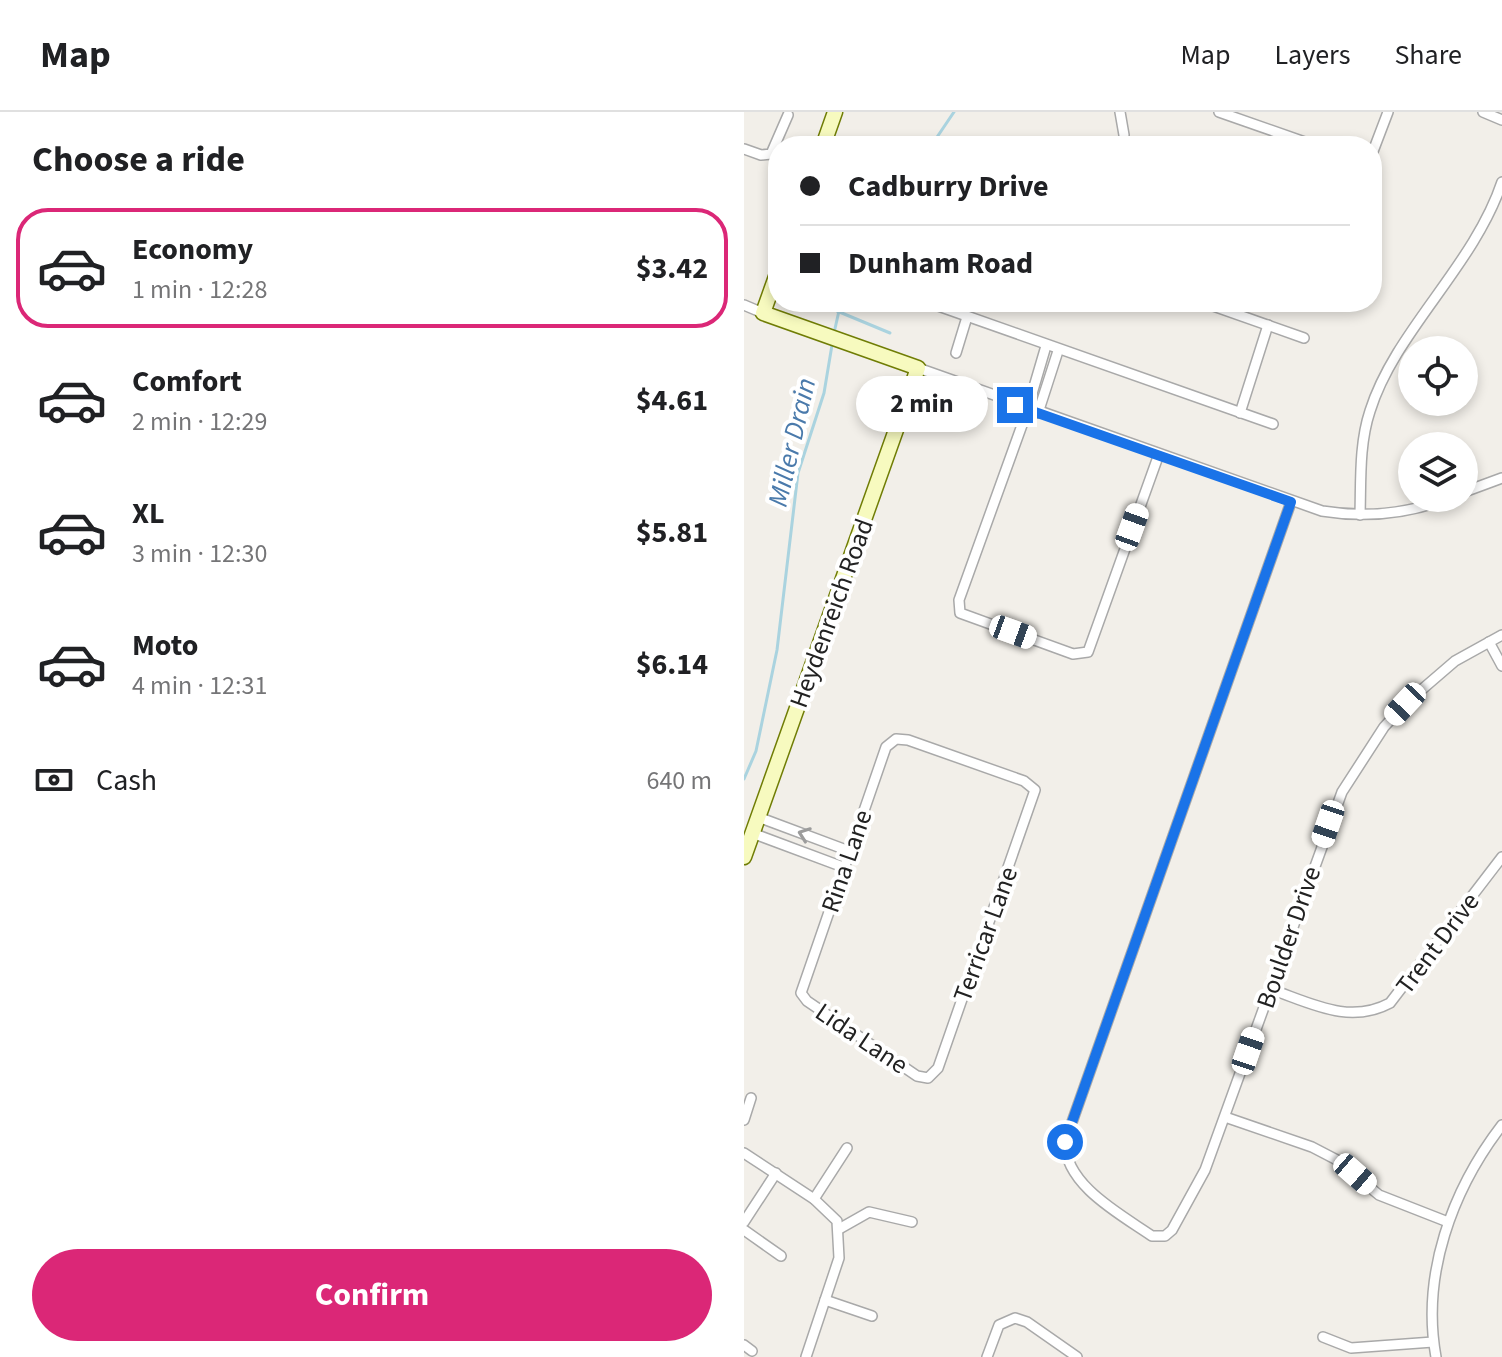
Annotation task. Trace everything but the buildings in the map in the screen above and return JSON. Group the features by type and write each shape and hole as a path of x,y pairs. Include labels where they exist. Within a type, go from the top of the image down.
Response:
{"street":[{"path":"827,136 835,112"},
{"path":"1120,112 1124,135"},
{"path":"1219,112 1280,136"},
{"path":"1379,136 1388,112"},
{"path":"1483,112 1502,120"},
{"path":"779,136 788,115"},
{"path":"744,149 768,154"},
{"path":"1360,515 1365,431 1381,381 1484,226 1502,182"},
{"path":"763,313 768,299"},
{"path":"744,305 1291,502 1360,515 1398,511"},
{"path":"957,312 1058,351 1273,424"},
{"path":"1231,312 1304,338"},
{"path":"956,353 967,317"},
{"path":"1240,413 1268,325"},
{"path":"1046,346 957,609 967,616 1073,654 1088,652 1159,454"},
{"path":"1038,413 1058,351"},
{"name":"Heydenreich Road","path":"744,857 918,368"},
{"path":"1478,487 1502,478"},
{"name":"Boulder Drive","path":"1291,502 1065,1142 1067,1162 1080,1181 1152,1236 1165,1236 1205,1170 1328,824 1360,761 1405,704 1455,661 1502,635"},
{"path":"1489,642 1502,666"},
{"name":"Rina Lane","path":"801,987 886,747 896,739 908,740 1024,781 1035,790"},
{"name":"Terricar Lane","path":"932,1077 938,1068 1035,790"},
{"path":"758,817 849,851"},
{"path":"752,833 843,867"},
{"name":"Trent Drive","path":"1270,989 1351,1014 1366,1014 1390,1003 1502,857"},
{"name":"Lida Lane","path":"801,987 807,1001 917,1076 932,1077"},
{"path":"744,1120 751,1098"},
{"path":"1225,1117 1312,1147 1337,1160 1379,1195 1448,1222"},
{"path":"1436,1357 1433,1342 1436,1275 1448,1222 1469,1172 1502,1125"},
{"path":"814,1199 847,1148"},
{"path":"744,1153 814,1199 832,1214 839,1229 839,1258 806,1357"},
{"path":"745,1216 776,1173"},
{"path":"839,1229 869,1212 912,1222"},
{"path":"744,1230 781,1256"},
{"path":"825,1300 872,1316"},
{"path":"987,1357 999,1325 1008,1318 1027,1322 1077,1357"},
{"path":"1323,1337 1351,1348 1433,1342"}],"waterway":[{"name":"Miller Drain","path":"938,136 954,112"},
{"path":"839,312 890,333"},
{"name":"Miller Drain","path":"834,333 839,312"},
{"name":"Miller Drain","path":"744,779 756,751 777,650 798,473 824,393 832,345"}],"route":[{"path":"1015,405 1291,502 1065,1142"}]}
